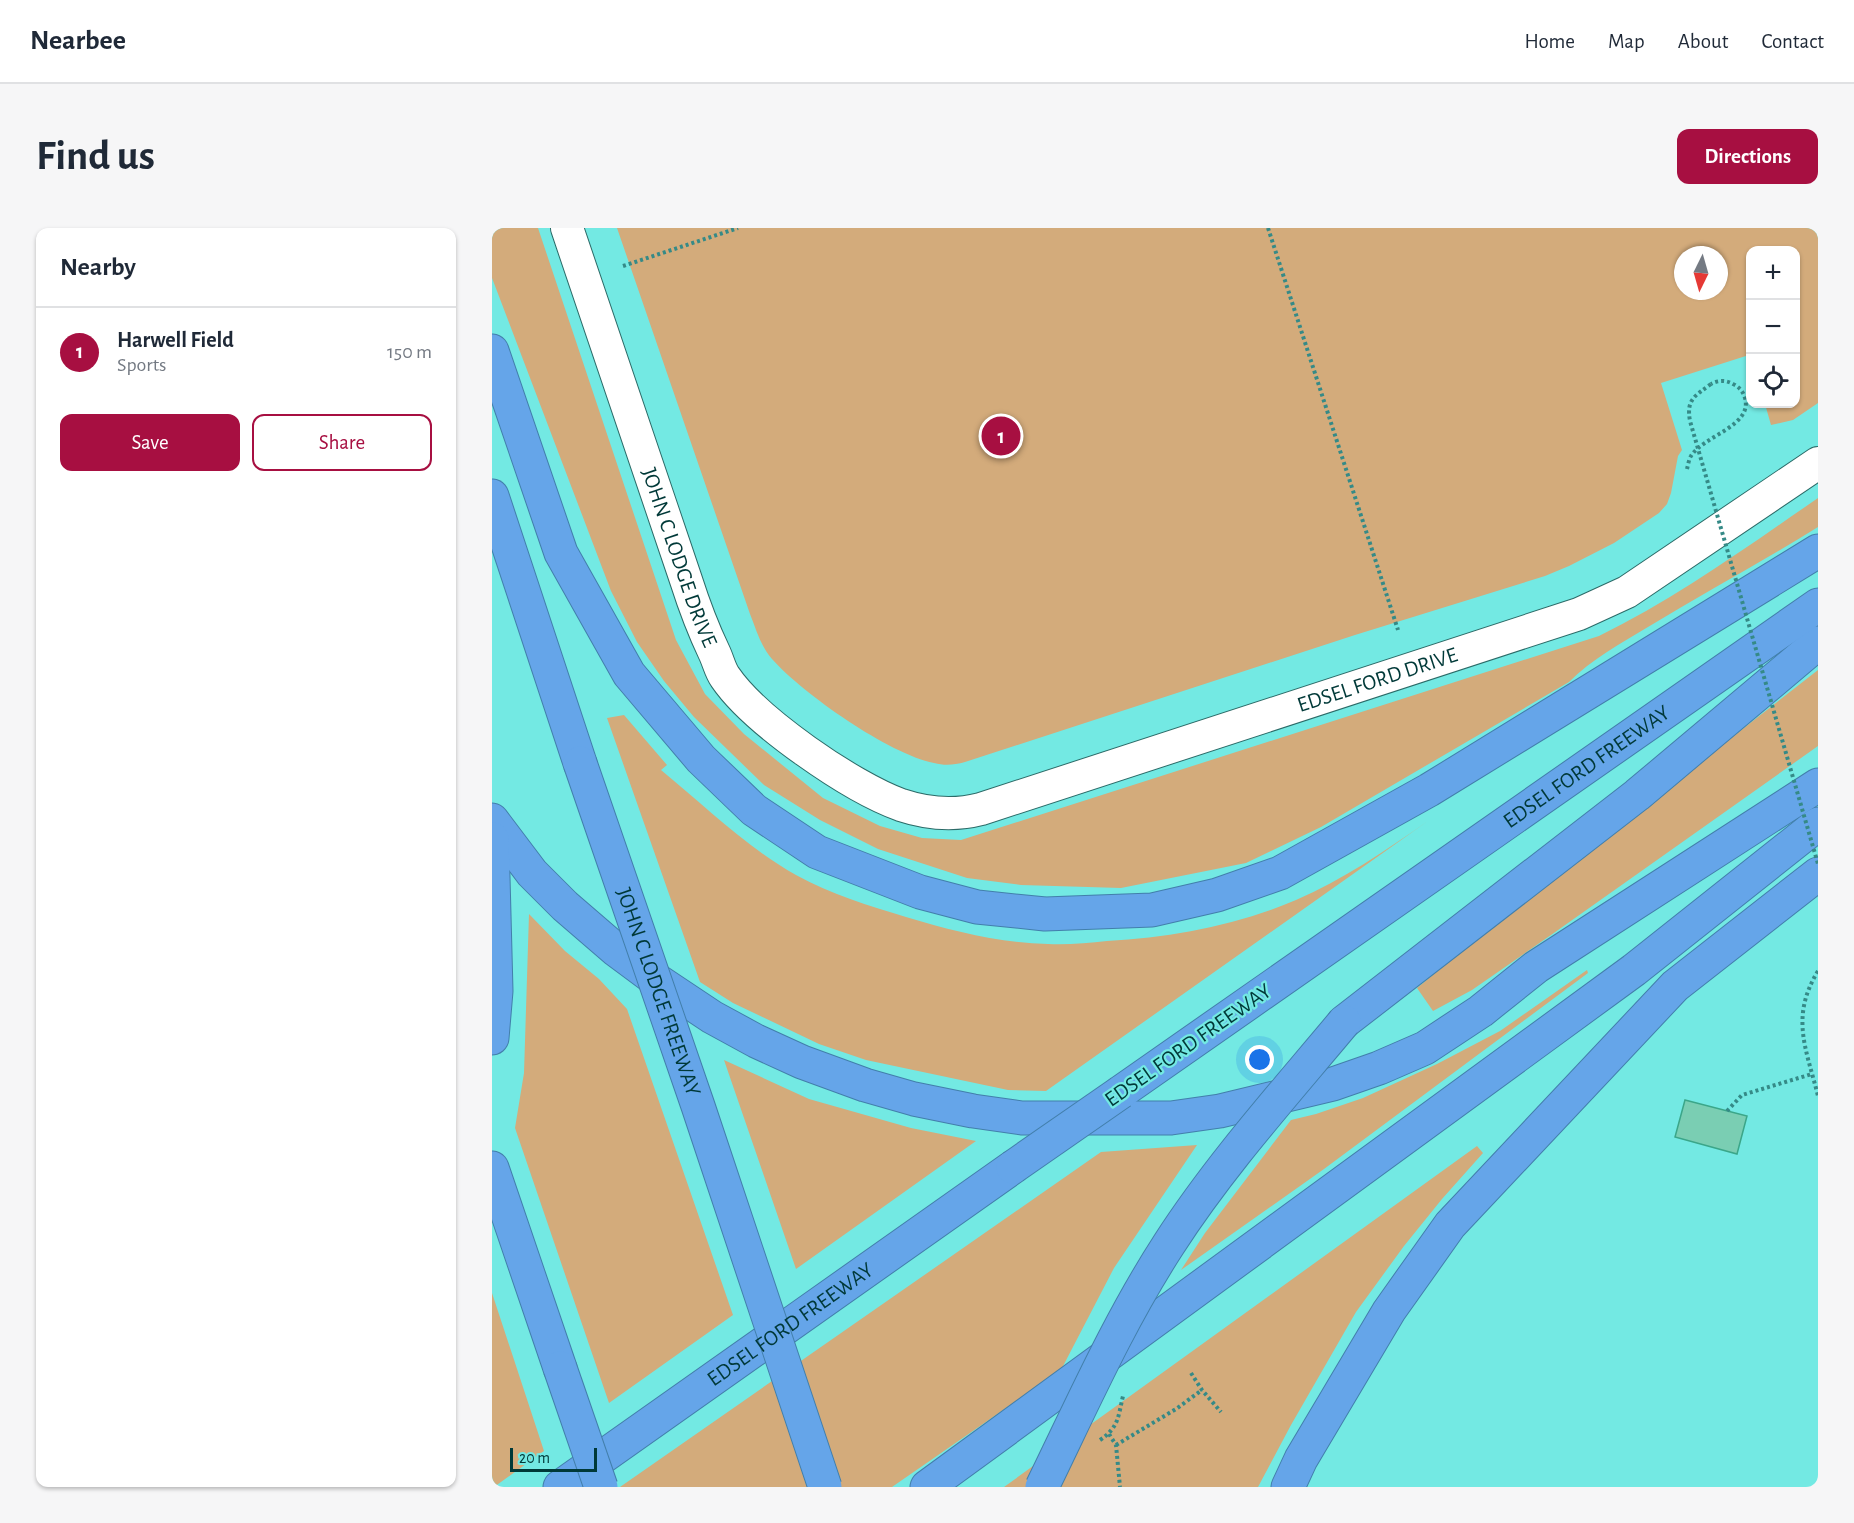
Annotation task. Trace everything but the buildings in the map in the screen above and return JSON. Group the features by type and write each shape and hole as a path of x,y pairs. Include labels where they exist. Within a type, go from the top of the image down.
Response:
{"highway":[{"path":"492,351 561,553 629,674 701,759 754,810 817,852 920,892 977,907 1045,914 1152,910 1217,895 1280,873 1429,790 1818,551"},
{"name":"JOHN C LODGE FREEWAY","path":"492,496 825,1487"},
{"name":"EDSEL FORD FREEWAY","path":"560,1487 1013,1167 1818,605"},
{"path":"1042,1487 1124,1319 1169,1243 1219,1172 1344,1022 1637,795 1818,643"},
{"path":"492,820 532,873 565,906 616,950 712,1017 802,1062 865,1085 914,1099 973,1111 1022,1118 1171,1118 1220,1111 1333,1084 1379,1068 1425,1048 1482,1011 1536,967 1818,785"},
{"path":"927,1487 1634,970 1818,824"},
{"path":"492,839 496,991 492,1038"},
{"path":"1288,1487 1301,1459 1389,1311 1450,1225 1675,986 1818,874"},
{"path":"492,1168 601,1487"}],"street":[{"name":"JOHN C LODGE DRIVE","path":"567,228 689,590 725,676 763,717 806,750 855,782 903,805"},
{"name":"EDSEL FORD DRIVE","path":"903,805 944,814 963,814 981,809 1579,614 1627,591 1818,463"}],"path":[{"path":"623,266 738,228"},
{"path":"1268,228 1398,630"},
{"path":"1687,469 1691,456 1701,446 1740,419 1745,406 1744,394 1735,385 1722,381 1711,384 1694,396 1688,411 1690,421 1818,864"},
{"path":"1818,971 1805,993 1801,1030 1818,1096"},
{"path":"1727,1111 1742,1095 1812,1074"},
{"path":"1191,1373 1221,1412"},
{"path":"1116,1445 1176,1409 1202,1390"},
{"path":"1109,1434 1116,1445 1120,1487"}],"shaded area":[{"path":"492,228 538,228 676,640 705,694 744,734 823,798 880,826 922,838 961,840 1599,636 1684,589 1818,498 1818,527 1617,646 1587,666 1569,682 1321,827 1246,863 1121,888 1021,885 967,878 878,849 820,820 764,785 694,717 664,681 637,642 611,591 492,278"},
{"path":"617,228 1818,228 1818,403 1793,420 1771,425 1766,408 1800,408 1800,246 1746,246 1746,356 1661,383 1682,450 1678,456 1667,504 1659,513 1614,543 1545,576 1355,635 965,762 949,765 915,757 894,748 848,721 786,673 768,654 762,643"},
{"path":"1818,670 1818,746 1472,990 1433,1011 1417,988 1515,907"},
{"path":"624,715 667,765 661,770 743,839 796,875 864,904 923,922 994,939 1030,943 1085,943 1179,933 1250,917 1296,900 1331,883 1428,821 1046,1091 1008,1090 866,1060 819,1044 733,1003 700,982 607,718"},
{"path":"529,914 565,951 599,979 627,1009 733,1315 609,1403 515,1128 524,1073"},
{"path":"1587,970 1588,973 1324,1169 1181,1270 1205,1233 1291,1120 1363,1098 1437,1064 1500,1031"},
{"path":"724,1060 809,1099 911,1128 976,1141 796,1269"},
{"path":"1197,1145 1114,1268 1061,1370 892,1487 620,1487 1101,1152"},
{"path":"1477,1146 1483,1153 1404,1246 1356,1312 1258,1487 1004,1487"},
{"path":"492,1293 544,1451 494,1487 492,1487"}],"place":[{"name":"Harwell Field","path":"1001,436"}]}
